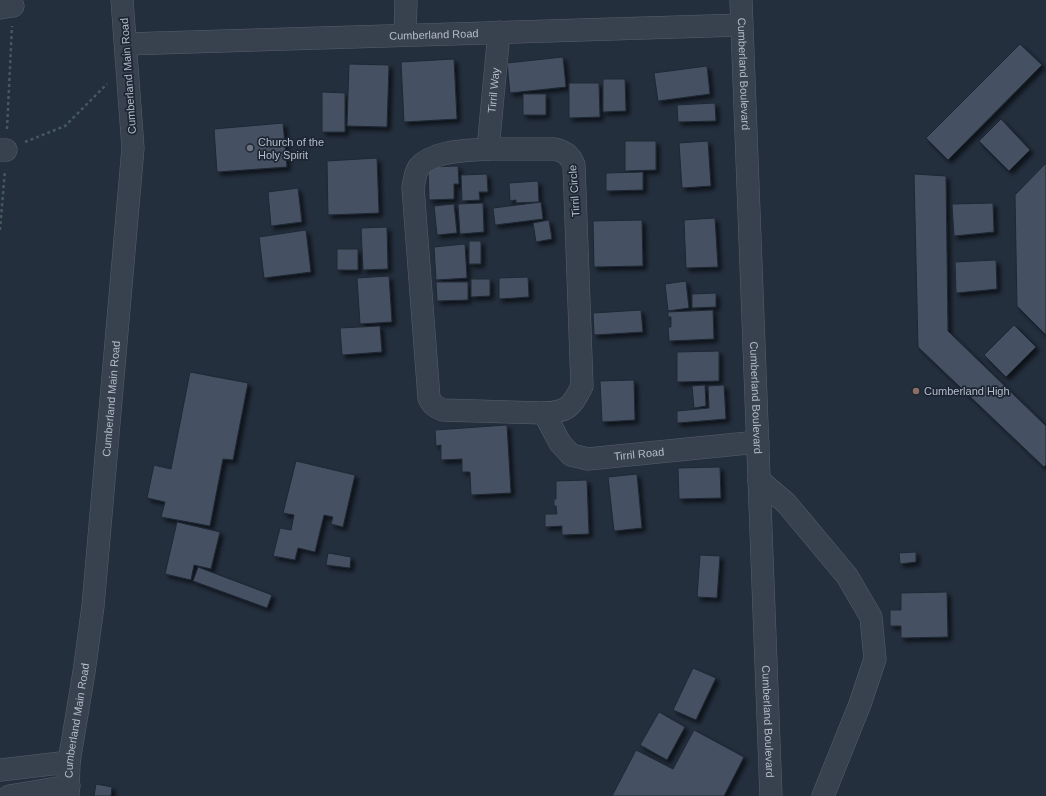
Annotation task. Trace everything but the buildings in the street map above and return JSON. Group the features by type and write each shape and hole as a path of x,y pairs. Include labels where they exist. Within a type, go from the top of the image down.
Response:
{"street":[{"name":"Cumberland Main Road","path":"68,791 69,762 93,606 133,148 122,0"},
{"path":"405,35 406,0"},
{"name":"Cumberland Boulevard","path":"741,0 771,796"},
{"name":"Cumberland Road","path":"126,44 741,24"},
{"name":"Tirril Way","path":"488,149 499,32"},
{"name":"Tirril Circle","path":"488,149 555,149 563,151 570,156 574,165 582,386 570,407 558,412 544,413 443,410 436,408 431,404 429,398 413,188 415,176 419,167 438,154 488,149"},
{"name":"Tirril Road","path":"544,413 560,443 571,454 588,459 758,442"},
{"path":"759,480 786,503 847,576 871,617 875,659 860,704 823,796"},
{"path":"0,770 69,762"},
{"path":"10,796 68,791"}],"path":[{"path":"0,230 6,7"},
{"path":"3,150 65,126 111,79"}],"place":[{"name":"Church of the Holy Spirit","path":"250,148"},
{"name":"Cumberland High","path":"916,391"}]}
